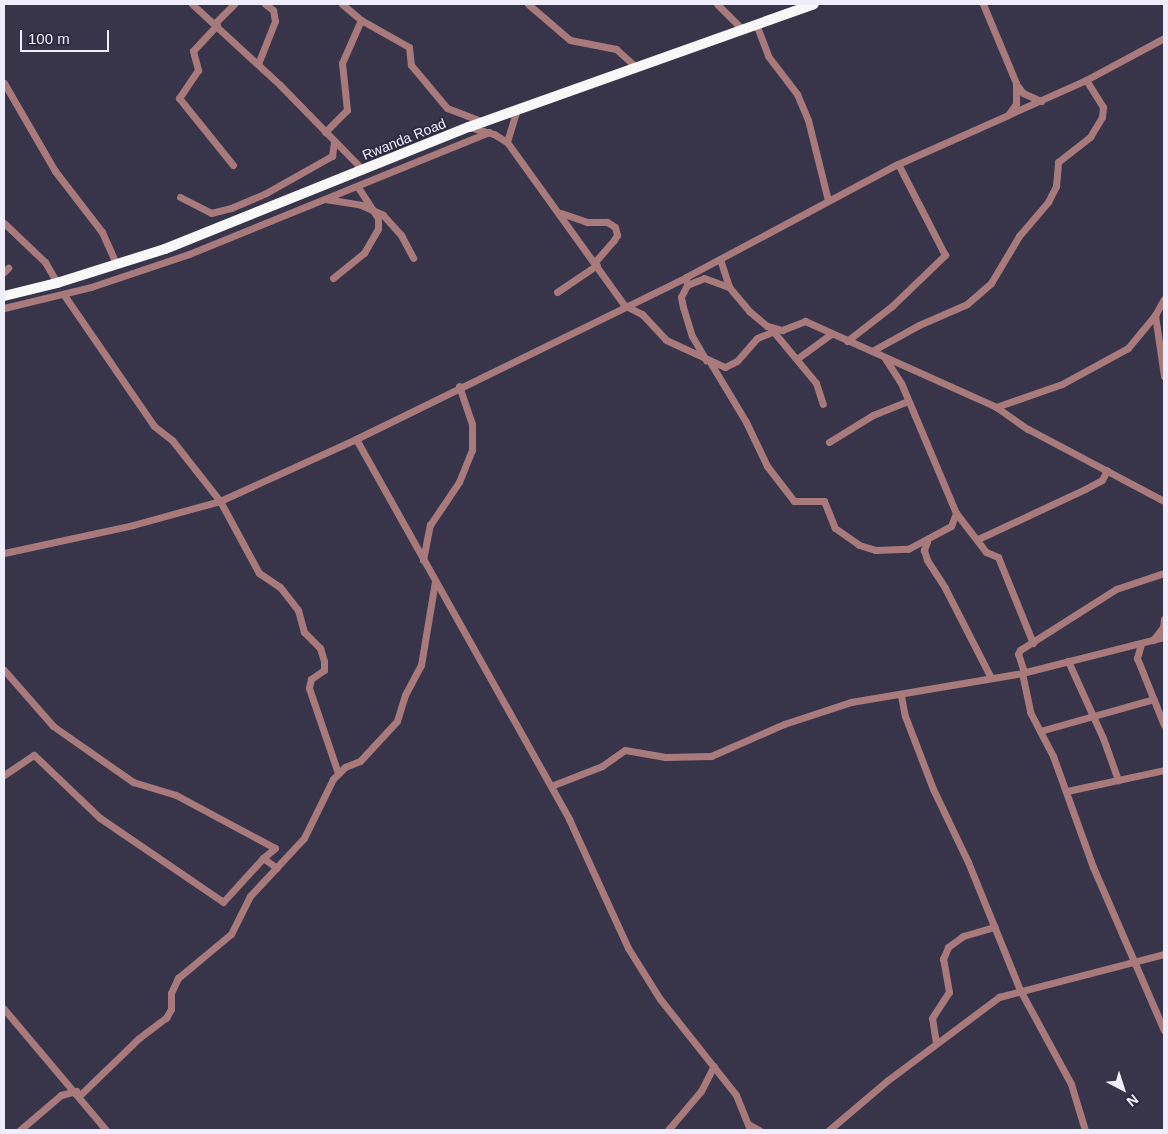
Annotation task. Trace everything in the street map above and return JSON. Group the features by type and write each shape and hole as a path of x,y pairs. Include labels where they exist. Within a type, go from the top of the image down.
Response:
{"highway":[{"name":"Rwanda Road","path":"4,296 57,283 188,241 469,127 635,66 814,4"}],"street":[{"path":"192,4 258,64 363,170"},
{"path":"233,165 179,98 198,70 193,51 234,4"},
{"path":"258,64 275,21 272,10 265,4"},
{"path":"342,4 361,20 409,48 411,65 447,108 484,122"},
{"path":"528,4 570,40 616,49 635,66"},
{"path":"716,4 742,29"},
{"path":"983,4 1016,83 1023,93 1041,101"},
{"path":"325,132 346,110 342,63 361,20"},
{"path":"756,24 768,56 796,94 808,120 828,200"},
{"path":"4,553 133,525 220,501 356,439 624,305 686,277 898,164 1086,80 1164,38"},
{"path":"872,351 919,325 967,304 991,283 1020,236 1048,202 1056,186 1058,162 1087,140 1102,117 1103,107 1086,80"},
{"path":"4,83 55,171 102,232 117,265"},
{"path":"1008,115 1016,104 1016,83"},
{"path":"507,142 517,110"},
{"path":"469,127 488,132 507,142 527,174 561,213 624,305 642,314 666,340 708,361 725,367 731,365 752,341 776,330 791,328 802,321 996,407 1028,428 1164,501"},
{"path":"4,308 64,295 189,254 488,132"},
{"path":"180,197 211,213 231,208 328,159 333,155 334,142"},
{"path":"847,341 892,306 945,255 898,164"},
{"path":"333,278 364,253 374,241 378,218 357,186"},
{"path":"324,198 374,210 393,224 413,258"},
{"path":"557,292 596,264 614,240 615,227 608,222 587,222 561,213"},
{"path":"4,224 48,264 57,283"},
{"path":"720,259 729,287 763,323 776,330 818,387 823,404"},
{"path":"686,277 687,285 681,297 692,336 746,422 767,466 794,501 824,501 835,528 869,549 908,549 926,542 955,524 956,513"},
{"path":"687,285 704,278 729,287"},
{"path":"64,295 154,426 172,440 220,501 255,568 280,587 298,610 304,632 322,653 324,670 311,680 309,688 338,773"},
{"path":"996,407 1062,384 1128,348 1156,314 1164,299"},
{"path":"1156,314 1164,376"},
{"path":"798,358 830,334"},
{"path":"885,358 897,376 956,513 987,553 998,557 1033,643"},
{"path":"423,560 430,525 459,482 472,450 472,424 459,386"},
{"path":"829,442 873,415 907,401"},
{"path":"356,439 551,786 586,854 628,948 660,999 736,1095 749,1127 759,1130"},
{"path":"978,539 1102,480 1107,470"},
{"path":"926,542 924,550 927,560 945,588 990,676"},
{"path":"1164,573 1116,589 1019,652 1030,712 1067,791 1093,866 1164,1030"},
{"path":"20,1130 61,1095 78,1094 139,1038 166,1018 171,1009 171,993 178,978 229,936 249,897 292,854 311,827 331,782 338,773 360,761 397,721 405,695 421,665 435,581"},
{"path":"1151,642 1160,632 1164,619"},
{"path":"551,786 602,766 625,750 665,757 711,756 784,724 851,702 901,696 990,676 1023,673 1151,642 1164,637"},
{"path":"1137,658 1141,644"},
{"path":"1126,648 1137,658 1164,725"},
{"path":"1068,661 1094,717 1118,780"},
{"path":"4,670 53,726 133,782 176,795 276,848 292,854"},
{"path":"901,696 915,744 995,927 1020,990 1071,1084 1085,1130"},
{"path":"1040,731 1154,699"},
{"path":"4,775 34,755 100,818 224,902 263,858 276,848"},
{"path":"1067,791 1164,770"},
{"path":"263,858 278,868"},
{"path":"936,1044 932,1018 949,992 943,958 948,947 963,936 995,927"},
{"path":"829,1130 991,1001 1020,990 1079,978 1164,954"},
{"path":"4,1008 78,1094 106,1130"},
{"path":"668,1130 701,1091 714,1066"}]}
